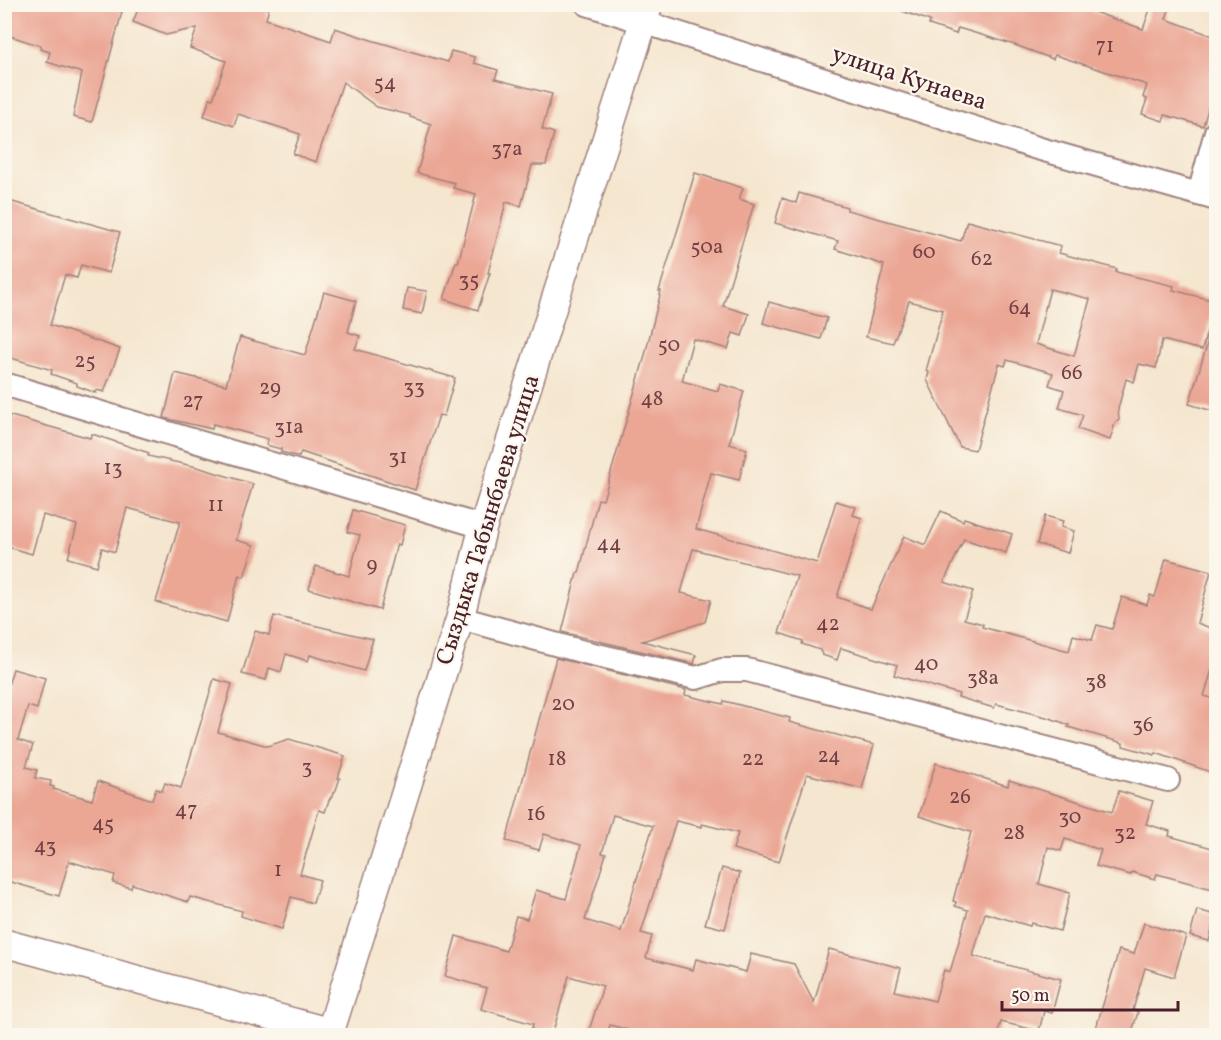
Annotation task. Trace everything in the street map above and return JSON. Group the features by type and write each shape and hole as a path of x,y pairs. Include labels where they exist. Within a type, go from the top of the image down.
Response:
{"street":[{"name":"улица Кунаева","path":"587,4 647,13 1036,148 1208,197"},
{"name":"Сыздыка Табынбаева улица","path":"334,1034 460,618 483,526 647,13"},
{"path":"1208,197 1216,132"},
{"path":"4,384 483,526"},
{"path":"460,618 584,652 696,678 722,670 747,670 1168,780"},
{"path":"4,943 334,1034"}],"building":[{"path":"4,4 93,4 122,12 92,122 73,117 82,73 47,62 50,52 40,49 41,46 4,34"},
{"path":"140,4 270,4 266,19 331,41 335,28 448,62 451,51 475,57 474,63 498,70 495,79 552,94 542,129 554,133 546,165 532,165 521,206 506,202 488,273 490,273 478,310 444,299 456,262 458,263 476,194 453,188 455,183 417,173 431,124 410,117 410,115 377,107 343,82 316,162 293,154 300,134 238,114 234,126 204,116 210,98 213,99 226,61 190,48 197,28 166,35 133,22"},
{"path":"892,4 1093,4 1091,11 1143,29 1152,4 1171,4 1166,19 1216,37 1216,81 1203,126 1165,115 1163,121 1142,114 1147,99 1143,97 1147,85 1055,55 1053,59 958,28 956,34 929,25 930,21 891,7"},
{"path":"695,173 743,188 739,199 754,204 723,306 749,314 742,336 733,333 728,349 693,339 682,381 718,391 720,384 744,391 729,444 747,449 739,480 711,473 696,529 817,563 836,501 856,507 853,515 862,518 837,597 871,609 904,536 925,545 941,511 963,521 964,518 1012,534 1006,553 964,539 944,582 973,591 964,619 983,624 982,627 1069,651 1073,635 1092,640 1097,625 1112,629 1122,597 1147,605 1150,595 1155,597 1166,559 1211,571 1197,623 1216,630 1216,657 1204,696 1216,699 1216,774 1156,753 1155,755 1123,746 1123,743 1068,727 1069,725 1050,718 996,704 994,708 958,697 959,694 894,675 897,665 841,648 837,660 822,655 820,650 802,644 803,641 779,633 797,576 693,549 681,593 711,600 705,622 642,641 696,655 694,664 562,632 598,499 603,500 622,435 644,359 661,291 659,291"},
{"path":"799,193 847,207 847,210 961,241 967,221 1061,246 1059,253 1117,269 1116,272 1174,286 1173,290 1215,301 1202,350 1162,340 1156,368 1139,364 1134,382 1126,379 1118,409 1119,420 1115,423 1110,440 1078,429 1083,415 1059,408 1064,390 1049,385 1053,373 1007,360 1005,366 999,364 975,450 960,447 927,380 929,372 926,371 943,310 909,301 893,343 866,337 884,265 835,249 838,241 775,223 782,198 796,203","holes":["1050,289 1090,299 1074,356 1036,344"]},
{"path":"9,201 120,232 109,273 81,265 77,278 65,275 50,325 120,349 104,392 97,390 96,393 77,386 77,383 51,374 52,370 4,356 4,216"},
{"path":"407,288 427,291 422,314 403,310"},
{"path":"324,292 356,301 348,332 360,336 355,349 455,378 444,416 439,415 415,490 301,452 299,457 281,452 281,449 266,445 268,439 213,424 212,429 164,418 175,373 226,385 240,337 305,355"},
{"path":"769,302 827,318 821,339 763,323"},
{"path":"1212,328 1216,328 1216,412 1189,404"},
{"path":"4,414 90,438 92,434 149,453 148,456 197,467 253,484 236,540 254,545 244,577 239,575 227,622 156,602 180,522 127,508 115,552 102,548 97,566 68,558 77,525 43,515 32,554 4,546"},
{"path":"353,510 405,525 400,545 397,544 380,610 309,589 316,566 349,576 360,535 347,532"},
{"path":"1045,516 1063,521 1061,527 1074,531 1068,553 1037,544"},
{"path":"274,616 373,639 364,671 310,655 308,661 286,654 281,672 269,668 266,680 242,674 255,631 269,635"},
{"path":"556,658 686,690 685,695 723,704 724,701 790,718 789,722 874,745 862,789 807,774 779,862 733,849 738,833 702,824 702,827 676,821 641,933 652,936 646,958 693,970 696,959 746,972 751,954 794,964 814,1003 829,949 901,968 895,991 935,1001 944,970 950,972 968,910 955,906 956,902 953,901 971,832 919,816 936,763 1008,786 1009,780 1112,812 1119,791 1153,801 1146,824 1170,831 1169,836 1216,849 1216,890 1157,874 1155,879 1132,872 1131,875 1096,866 1101,850 1065,839 1061,851 1048,847 1039,884 1070,893 1060,931 1031,923 1030,926 985,913 973,956 1061,979 1052,1013 1044,1011 1039,1031 1001,1022 997,1035 646,1035 610,1025 607,1035 604,1035 589,1031 603,986 569,976 552,1035 530,1035 533,1024 481,1009 487,988 445,976 456,936 506,951 516,916 527,919 536,890 566,899 581,845 544,834 539,850 506,841","holes":["613,815 653,826 621,931 585,920 606,854 602,853"]},
{"path":"13,669 45,678 37,709 28,706 18,740 33,745 26,767 37,770 35,778 51,781 50,786 54,787 53,789 92,800 98,781 152,800 156,789 162,791 165,783 181,788 214,679 232,684 218,732 268,746 289,739 345,756 336,790 325,812 319,810 300,874 320,880 313,903 291,897 282,929 241,916 242,911 190,897 188,902 132,884 131,888 113,883 115,875 69,861 59,896 4,880 4,698"},
{"path":"722,868 740,873 725,929 705,924"},
{"path":"1197,910 1216,915 1209,941 1190,936"},
{"path":"1144,923 1186,936 1174,977 1145,968 1133,1010 1138,1012 1131,1035 1094,1035 1119,950 1134,954"}]}
